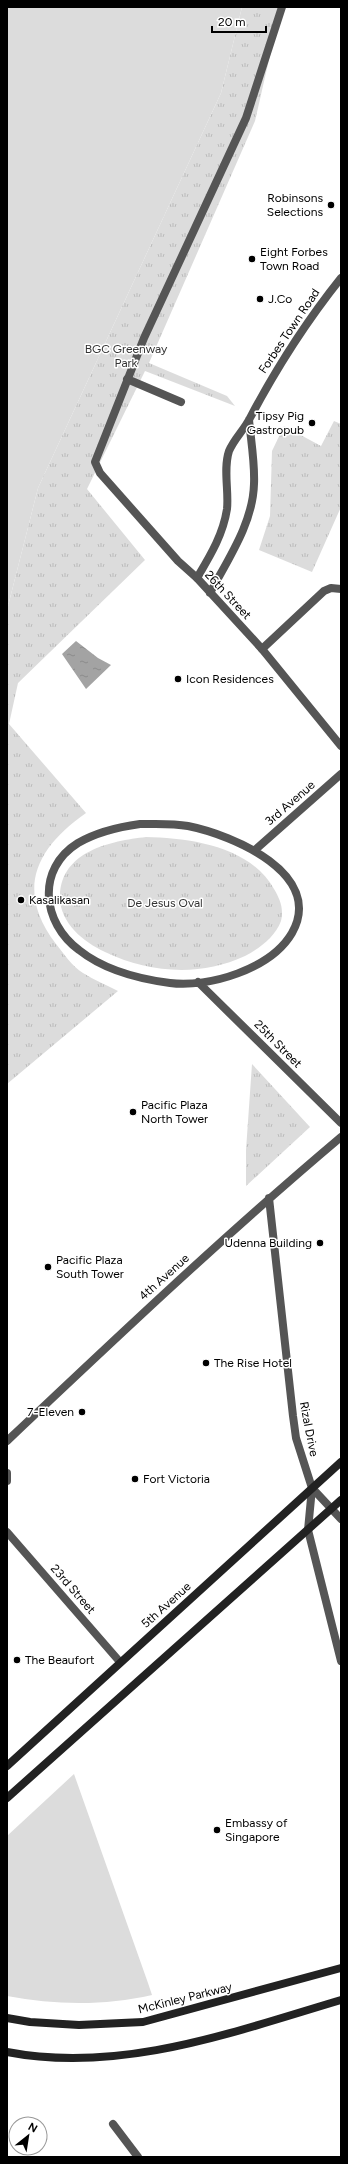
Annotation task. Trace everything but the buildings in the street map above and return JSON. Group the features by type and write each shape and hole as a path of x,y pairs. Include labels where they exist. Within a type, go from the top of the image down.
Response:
{"main road":[{"name":"5th Avenue","path":"7,1766 341,1462"},
{"path":"7,1798 341,1500"},
{"name":"McKinley Parkway","path":"7,2018 30,2022 79,2025 143,2022 341,1968"},
{"path":"7,2052 25,2056 80,2059 146,2054 341,2000"}],"street":[{"path":"181,402 127,379 181,255 246,118 282,7"},
{"name":"Forbes Town Road","path":"197,578 216,545 221,532 227,509 228,453 234,440 249,420 286,352 341,278"},
{"name":"26th Street","path":"127,379 95,462 100,473 178,561 197,578 262,649 341,746"},
{"path":"210,593 238,542 251,504 254,485 249,420"},
{"path":"262,649 324,591 331,588 341,589"},
{"name":"3rd Avenue","path":"255,850 341,774"},
{"path":"140,824 188,826 229,838 255,850 286,877 295,889 299,904 298,919 291,934 277,951 259,964 241,973 223,978 198,982 172,983 146,978 99,964 77,950 62,933 48,904 48,886 54,870 63,856 76,844 117,827 140,824"},
{"name":"25th Street","path":"198,982 341,1123"},
{"name":"4th Avenue","path":"7,1441 143,1312 269,1198 341,1137"},
{"name":"Rizal Drive","path":"269,1198 296,1438 312,1488 308,1530 341,1661"},
{"path":"7,1473 7,1481"},
{"path":"312,1488 341,1519"},
{"name":"23rd Street","path":"7,1532 120,1662"},
{"path":"112,2124 138,2157"}],"green space":[{"path":"7,7 242,7 221,93 38,488 7,610"},
{"name":"BGC Greenway Park","path":"242,7 281,7 255,121 149,363 227,396 235,406 145,371 87,489 145,560 18,683 9,724 86,813 69,826 54,841 44,856 37,871 34,888 36,906 43,924 56,944 75,967 87,976 118,991 7,1084 7,610 38,488 221,93"},
{"path":"334,421 341,424 341,507 312,572 259,550 270,516 272,451 284,426 321,446"},
{"name":"De Jesus Oval","path":"146,837 181,840 218,847 235,854 250,863 263,874 280,900 282,917 275,932 261,946 245,956 228,963 193,970 157,968 139,964 105,952 89,943 68,923 61,905 60,896 63,881 69,868 78,859 90,851 118,842"},
{"path":"252,1064 310,1127 246,1186 246,1150"},
{"path":"74,1774 152,1995 134,1999 98,2003 61,2003 7,1996 7,1836"}],"water":[{"path":"76,641 98,658 111,665 86,689 62,654"}],"place":[{"name":"Robinsons Selections","path":"331,205"},
{"name":"Eight Forbes Town Road","path":"252,259"},
{"name":"J.Co","path":"260,299"},
{"name":"Tipsy Pig Gastropub","path":"312,423"},
{"name":"Icon Residences","path":"178,679"},
{"name":"Kasalikasan","path":"21,900"},
{"name":"Pacific Plaza North Tower","path":"133,1112"},
{"name":"Udenna Building","path":"320,1243"},
{"name":"Pacific Plaza South Tower","path":"48,1267"},
{"name":"The Rise Hotel","path":"206,1363"},
{"name":"7-Eleven","path":"82,1412"},
{"name":"Fort Victoria","path":"135,1479"},
{"name":"The Beaufort","path":"17,1660"},
{"name":"Embassy of Singapore","path":"217,1830"}]}
